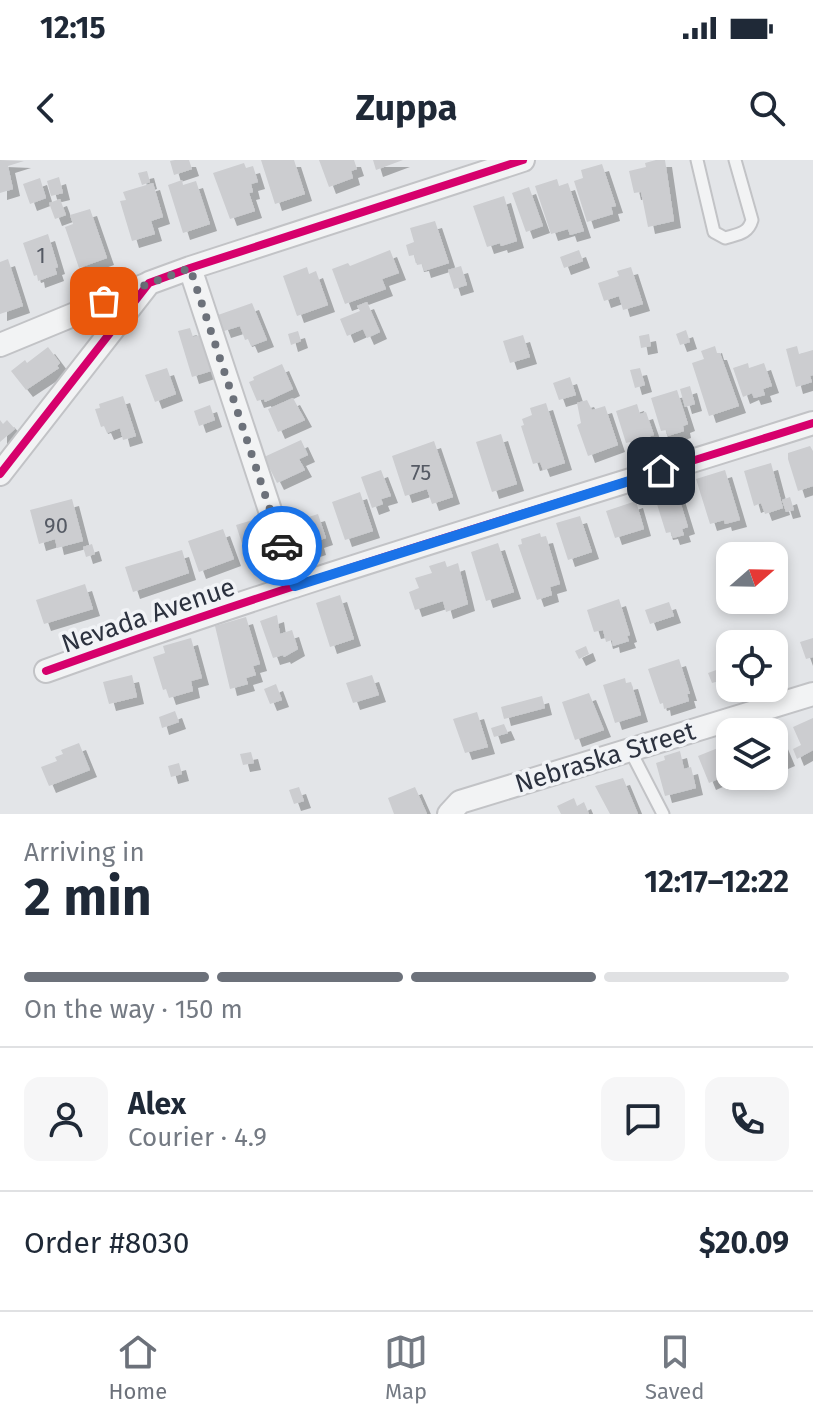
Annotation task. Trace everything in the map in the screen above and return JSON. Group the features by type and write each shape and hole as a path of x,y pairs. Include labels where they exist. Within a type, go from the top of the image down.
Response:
{"street":[{"path":"0,345 190,268 523,160"},
{"path":"190,268 295,586"},
{"path":"0,474 149,283"},
{"name":"Nevada Avenue","path":"46,671 295,586 813,423"},
{"name":"Nebraska Street","path":"449,814 460,802 813,694"}],"lane":[{"path":"697,160 714,232 725,238 745,232 752,220 735,160"},
{"path":"630,750 663,814"}],"building":[{"path":"0,160 24,161 8,166 13,189 0,193"},
{"path":"189,160 192,169 174,175 170,161"},
{"path":"261,160 294,160 305,194 275,204"},
{"path":"319,160 354,160 357,169 351,171 353,178 329,187"},
{"path":"373,160 403,160 376,170"},
{"path":"665,160 674,221 648,227 641,192 634,193 629,171 646,167 645,163"},
{"path":"244,163 246,168 253,166 258,182 251,184 253,192 249,193 255,211 230,219 213,173"},
{"path":"602,164 616,206 611,207 613,214 587,222 574,181 583,178 581,170"},
{"path":"147,171 150,182 142,185 138,173"},
{"path":"59,177 63,193 51,196 47,181"},
{"path":"40,178 46,198 30,204 23,184"},
{"path":"557,179 559,186 568,183 584,231 570,235 568,229 551,234 535,186"},
{"path":"182,180 183,185 196,181 210,224 183,233 168,185"},
{"path":"153,183 163,217 151,221 155,234 132,241 120,201 126,200 123,192"},
{"path":"529,187 543,226 526,232 512,193"},
{"path":"504,196 517,241 487,247 473,206"},
{"path":"60,199 66,215 55,219 49,203"},
{"path":"90,209 107,258 79,268 65,227 73,224 70,215"},
{"path":"435,221 449,263 424,271 422,264 417,265 414,255 409,256 406,245 414,242 410,228"},
{"path":"48,234 58,267 55,268 57,274 38,281 23,243"},
{"path":"390,250 399,273 382,279 386,289 345,304 332,269 348,263 350,266"},
{"path":"579,250 583,261 564,268 560,257"},
{"path":"8,259 23,306 0,314 0,262"},
{"path":"461,266 467,285 454,289 448,270"},
{"path":"307,267 309,274 316,271 328,305 297,316 283,276"},
{"path":"631,267 643,304 623,310 619,296 604,301 598,283 619,276 617,271"},
{"path":"367,302 380,332 367,338 363,329 347,336 340,319 360,311 357,306"},
{"path":"252,303 267,340 251,346 240,326 224,331 218,315"},
{"path":"190,328 193,337 200,335 211,371 192,377 178,331"},
{"path":"686,330 690,342 680,345 676,334"},
{"path":"298,331 301,341 291,345 288,334"},
{"path":"649,334 651,346 641,348 639,336"},
{"path":"523,335 530,357 510,363 503,341"},
{"path":"715,346 739,406 709,416 692,363 704,359 701,351"},
{"path":"797,346 799,354 813,350 813,375 810,376 812,382 796,387 786,349"},
{"path":"48,347 60,363 59,368 26,390 11,371"},
{"path":"748,363 749,368 764,363 772,386 763,389 765,395 754,398 752,393 743,397 733,368"},
{"path":"282,364 293,389 265,402 264,399 257,401 249,382 254,380 253,377"},
{"path":"167,368 176,394 155,402 145,375"},
{"path":"640,368 645,385 635,388 630,370"},
{"path":"570,377 576,395 559,400 553,383"},
{"path":"690,386 695,404 685,407 680,389"},
{"path":"677,390 688,424 683,426 684,431 668,436 666,430 661,431 651,398"},
{"path":"123,396 136,436 123,440 120,428 107,433 104,426 101,427 95,409 100,408 99,404"},
{"path":"293,398 305,420 278,432 268,409"},
{"path":"587,400 592,410 605,406 618,445 588,456 577,425 581,423 577,403"},
{"path":"546,403 565,463 543,470 540,462 533,464 521,426 524,425 522,419 532,415 530,408"},
{"path":"637,404 640,414 646,412 654,435 650,436 651,441 632,447 630,442 626,443 616,411"},
{"path":"210,405 215,420 199,426 194,411"},
{"path":"0,420 3,424 7,420 15,429 0,442"},
{"path":"501,434 517,484 492,492 476,442"},
{"path":"301,440 308,455 299,459 305,470 277,483 264,457"},
{"path":"434,441 453,497 432,504 427,489 405,496 392,456"},
{"path":"810,446 813,451 813,486 798,491 788,453"},
{"path":"771,463 783,508 765,514 761,503 754,506 744,471"},
{"path":"381,470 391,496 381,499 383,504 372,508 361,477"},
{"path":"725,470 740,520 710,524 696,479"},
{"path":"676,488 688,527 682,529 684,535 673,538 671,532 666,533 656,501 663,498 661,492"},
{"path":"360,492 373,531 345,540 332,502"},
{"path":"790,497 794,510 786,512 782,500"},
{"path":"72,499 83,541 57,548 55,539 39,544 30,510"},
{"path":"636,501 644,529 615,538 606,511"},
{"path":"318,514 326,538 317,541 319,548 301,554 290,523"},
{"path":"580,516 592,552 568,560 556,523"},
{"path":"256,519 265,549 247,559 236,525"},
{"path":"223,529 234,559 199,572 188,541"},
{"path":"540,533 541,537 546,536 560,584 550,587 552,595 537,600 518,545 522,544 521,539"},
{"path":"498,543 514,592 486,601 471,552"},
{"path":"92,544 95,554 86,557 83,547"},
{"path":"182,550 189,573 133,592 125,567"},
{"path":"445,561 447,567 458,563 468,604 446,612 443,601 415,610 409,592 419,588 415,578 432,573 429,566"},
{"path":"85,584 93,609 44,624 36,600"},
{"path":"340,595 354,639 330,647 316,603"},
{"path":"619,599 630,635 627,636 629,641 613,646 612,640 606,642 603,630 594,632 587,610"},
{"path":"669,602 674,616 650,624 645,610"},
{"path":"277,615 280,634 292,630 298,649 284,657 273,658 260,621"},
{"path":"246,617 260,664 253,666 256,675 246,678 248,684 230,689 215,626"},
{"path":"191,638 202,678 191,681 193,691 169,698 166,689 163,690 153,657 165,653 163,646"},
{"path":"813,638 813,657 806,659 800,642"},
{"path":"586,646 589,654 579,659 575,651"},
{"path":"679,659 690,694 687,694 689,701 664,709 648,669"},
{"path":"716,670 716,682 712,683 708,673"},
{"path":"132,675 137,697 109,704 103,682"},
{"path":"372,675 379,695 353,703 346,683"},
{"path":"625,678 626,683 631,682 641,715 615,723 603,685"},
{"path":"276,684 282,700 270,704 264,689"},
{"path":"589,693 604,730 575,740 562,702"},
{"path":"542,696 545,708 504,719 501,707"},
{"path":"175,711 179,722 162,728 159,717"},
{"path":"477,712 488,747 465,753 453,719"},
{"path":"813,718 813,750 797,759 793,749 801,745 793,727"},
{"path":"504,724 508,733 494,737 491,728"},
{"path":"79,743 90,770 49,786 41,767 57,761 55,757 63,754 61,750"},
{"path":"716,749 716,780 709,783 698,756"},
{"path":"680,751 684,769 691,767 696,788 665,796 656,763 665,760 664,756"},
{"path":"251,752 254,763 243,765 240,754"},
{"path":"179,763 182,774 171,777 168,766"},
{"path":"623,778 638,814 610,814 595,786"},
{"path":"299,787 304,801 294,804 289,790"},
{"path":"415,787 427,814 394,814 388,798"},
{"path":"574,798 577,806 584,802 589,814 561,814 557,806"}],"cycle path":[{"path":"0,474 149,283 523,160"},
{"path":"46,671 332,574 813,423"}],"way so far":[{"path":"104,301 190,268 282,546"}],"route":[{"path":"282,546 295,586 661,471"}]}
